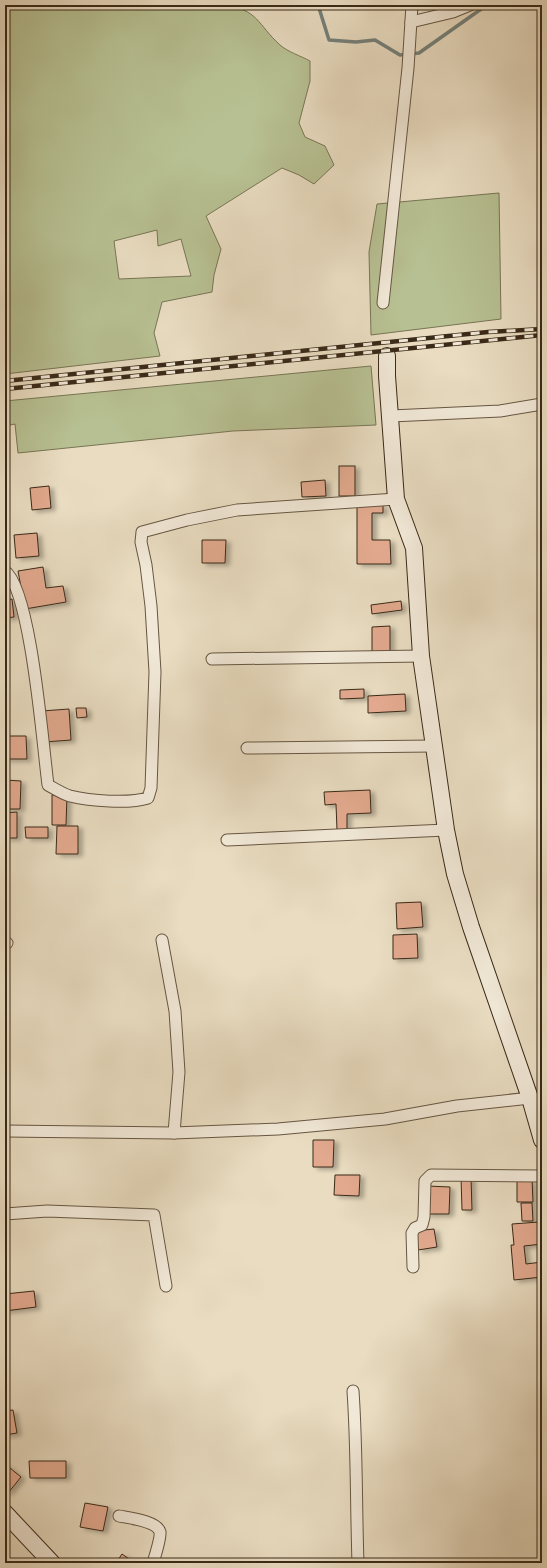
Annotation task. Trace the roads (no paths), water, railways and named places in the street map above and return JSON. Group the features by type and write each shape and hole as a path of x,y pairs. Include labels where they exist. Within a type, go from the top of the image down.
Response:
{"street":[{"path":"383,303 408,68 412,5"},
{"path":"411,22 453,12 470,5"},
{"path":"387,356 387,376 396,498 414,548 421,656 446,830 455,874 471,927 530,1098 542,1140"},
{"path":"391,416 500,411 542,404"},
{"path":"5,571 10,574 14,580 20,595 26,620 33,661 48,785 69,796 89,799 139,801 148,798 151,788 155,672 151,606 146,565 141,542 142,532 188,520 237,510 396,498"},
{"path":"212,659 421,656"},
{"path":"247,748 434,746"},
{"path":"227,840 446,830"},
{"path":"162,940 175,1011 180,1072 174,1133"},
{"path":"5,1131 174,1133 278,1129 385,1119 457,1106 530,1098"},
{"path":"413,1268 412,1234 415,1228 422,1225 424,1217 425,1181 431,1175 542,1176"},
{"path":"5,1214 47,1211 154,1215 166,1286"},
{"path":"354,1391 358,1563"},
{"path":"5,1513 52,1563"},
{"path":"119,1516 153,1524 158,1527 160,1533 153,1563"}],"waterway":[{"path":"309,5 319,8 329,40 356,42 375,40 400,55 419,53 484,7 493,5"}],"railway":[{"path":"5,381 488,332 542,329"},
{"path":"5,389 542,335"}]}
